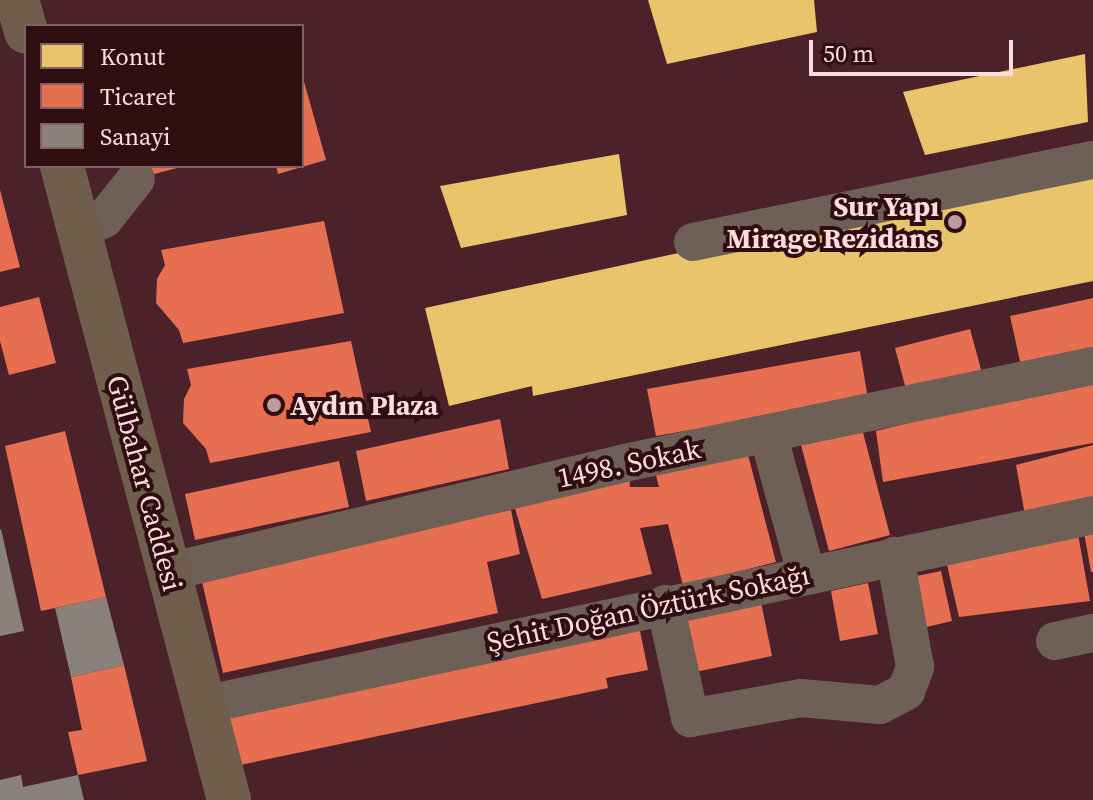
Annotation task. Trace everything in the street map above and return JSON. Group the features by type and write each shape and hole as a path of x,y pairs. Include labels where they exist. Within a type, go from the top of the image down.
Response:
{"main road":[{"path":"17,0 24,25"},
{"name":"Gülbahar Caddesi","path":"62,168 229,800"}],"street":[{"path":"693,242 1093,160"},
{"path":"78,231 104,219 136,179"},
{"name":"1498. Sokak","path":"168,572 624,463 1093,366"},
{"path":"768,434 806,573"},
{"name":"Şehit Doğan Öztürk Sokağı","path":"203,705 806,573 1093,515"},
{"path":"665,604 690,718 801,698 880,705 906,691 915,667 895,556"},
{"path":"1055,641 1093,633"}],"building: Konut":[{"path":"648,0 814,0 817,32 667,64"},
{"path":"1085,54 1088,122 925,155 903,92"},
{"path":"619,154 627,215 461,248 440,186"},
{"name":"Sur Yapı Mirage Rezidans","path":"1093,163 1093,281 533,396 532,386 449,406 425,308"}],"building: Ticaret":[{"path":"304,82 326,160 304,166"},
{"path":"120,168 177,168 124,182"},
{"path":"276,168 299,168 278,174"},
{"path":"0,190 20,267 0,272"},
{"path":"324,221 344,313 183,343 179,330 156,303 157,279 165,265 161,250"},
{"path":"39,297 56,363 9,375 0,341 0,307"},
{"path":"1093,298 1093,351 1021,366 1010,316"},
{"path":"970,329 982,373 907,393 895,348"},
{"name":"Aydın Plaza","path":"351,341 371,432 210,463 206,449 183,423 184,399 191,385 187,369"},
{"path":"860,351 868,399 656,436 647,389"},
{"path":"1093,377 1093,443 883,482 876,431"},
{"path":"500,419 509,469 366,501 356,451"},
{"path":"861,425 890,535 829,551 800,441"},
{"path":"65,431 106,597 41,611 5,446"},
{"path":"1093,445 1093,500 1025,515 1016,465"},
{"path":"748,455 776,562 683,586 668,524 640,528 652,574 542,599 511,495 629,471 630,487 659,487 655,472"},
{"path":"339,461 349,507 195,540 185,494"},
{"path":"511,510 520,554 487,562 498,613 223,673 200,573"},
{"path":"1093,525 1093,572 1091,572 1083,527"},
{"path":"1078,534 1090,601 959,617 945,556"},
{"path":"941,571 952,621 918,629 907,578"},
{"path":"868,583 878,634 840,641 831,591"},
{"path":"761,602 772,656 695,672 683,618"},
{"path":"638,621 648,670 606,678 608,688 240,765 226,708"},
{"path":"124,665 147,761 78,775 68,732 82,730 71,677"}],"building: Sanayi":[{"path":"0,530 24,631 0,636"},
{"path":"106,597 124,665 71,677 55,608"},
{"path":"21,775 23,787 78,775 84,800 0,800 0,780"}],"place":[{"name":"Sur Yapı Mirage Rezidans","path":"955,222"},
{"name":"Aydın Plaza","path":"274,405"}]}
